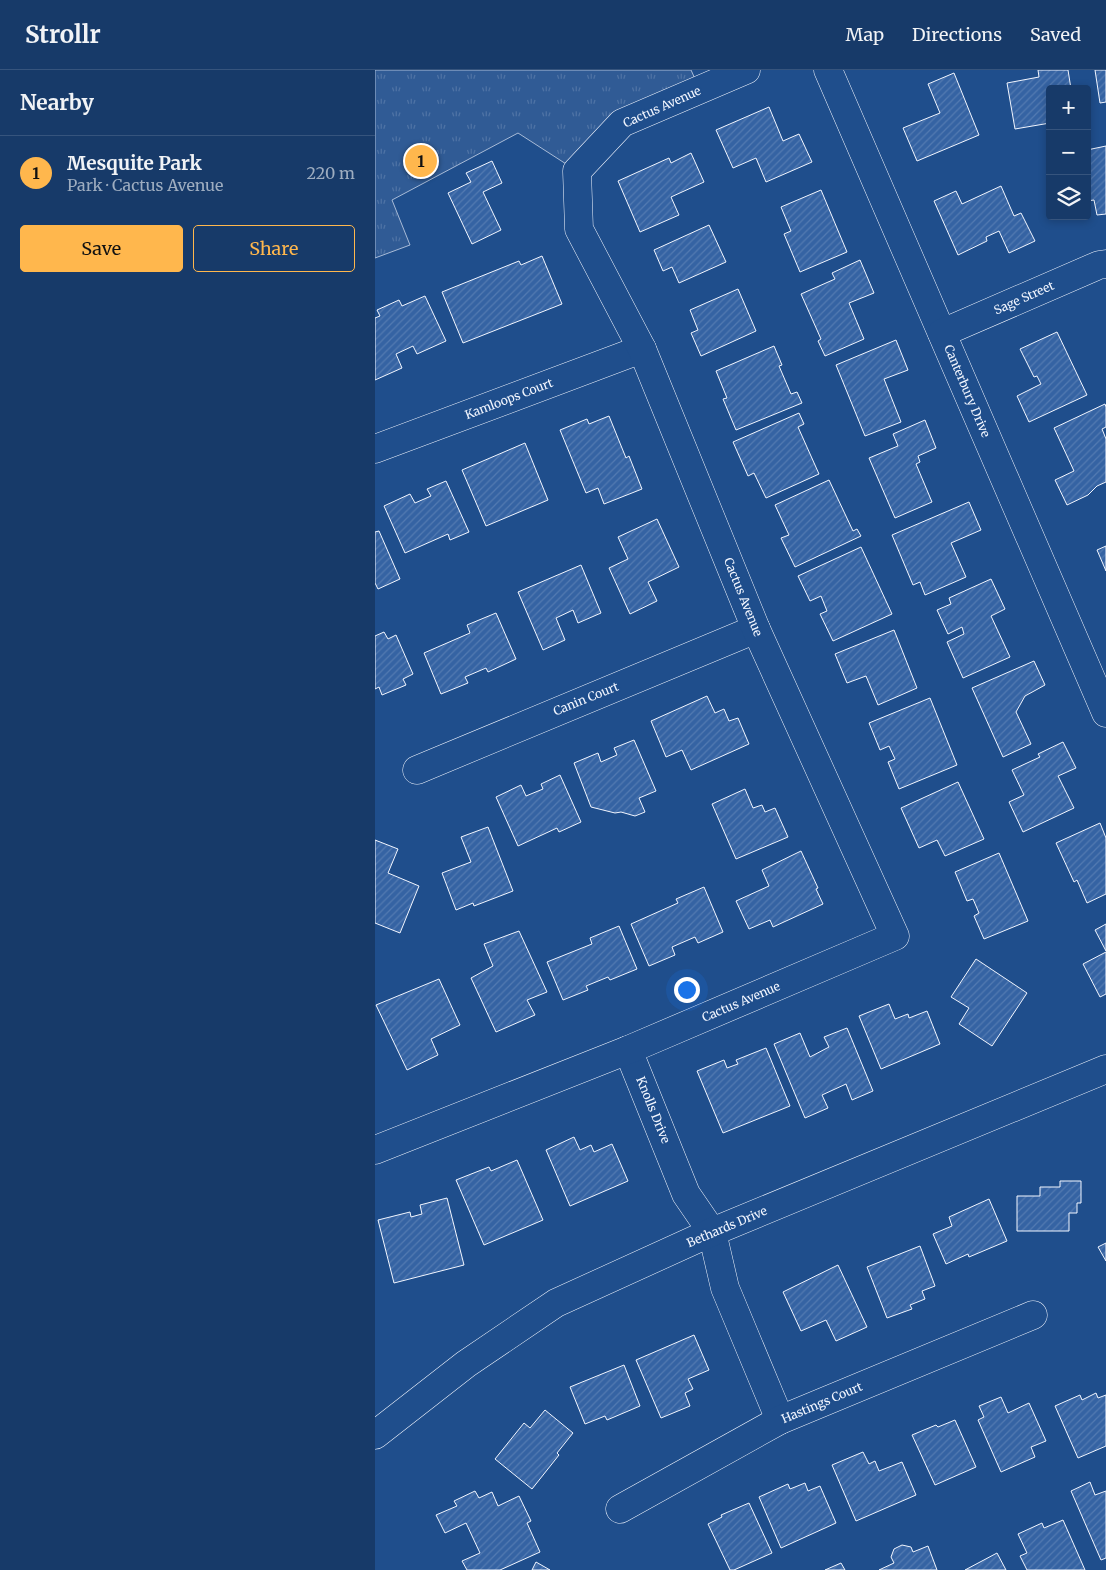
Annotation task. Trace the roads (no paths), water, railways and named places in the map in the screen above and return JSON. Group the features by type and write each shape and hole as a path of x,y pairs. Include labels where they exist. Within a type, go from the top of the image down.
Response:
{"street":[{"name":"Cactus Avenue","path":"629,1050 895,936 756,629 642,348 579,229 577,171 622,123 746,70"},
{"name":"Canterbury Drive","path":"828,70 1106,712"},
{"name":"Sage Street","path":"942,334 1099,265 1106,264"},
{"name":"Kamloops Court","path":"375,449 642,348"},
{"name":"Canin Court","path":"417,770 756,629"},
{"path":"375,1150 629,1050"},
{"name":"Knolls Drive","path":"629,1050 686,1194 712,1232 725,1288 780,1420"},
{"name":"Bethards Drive","path":"375,1435 466,1364 556,1303 712,1232 1106,1069"},
{"name":"Hastings Court","path":"620,1509 780,1420 1033,1315"}],"place":[{"name":"Mesquite Park","path":"421,161"}]}
